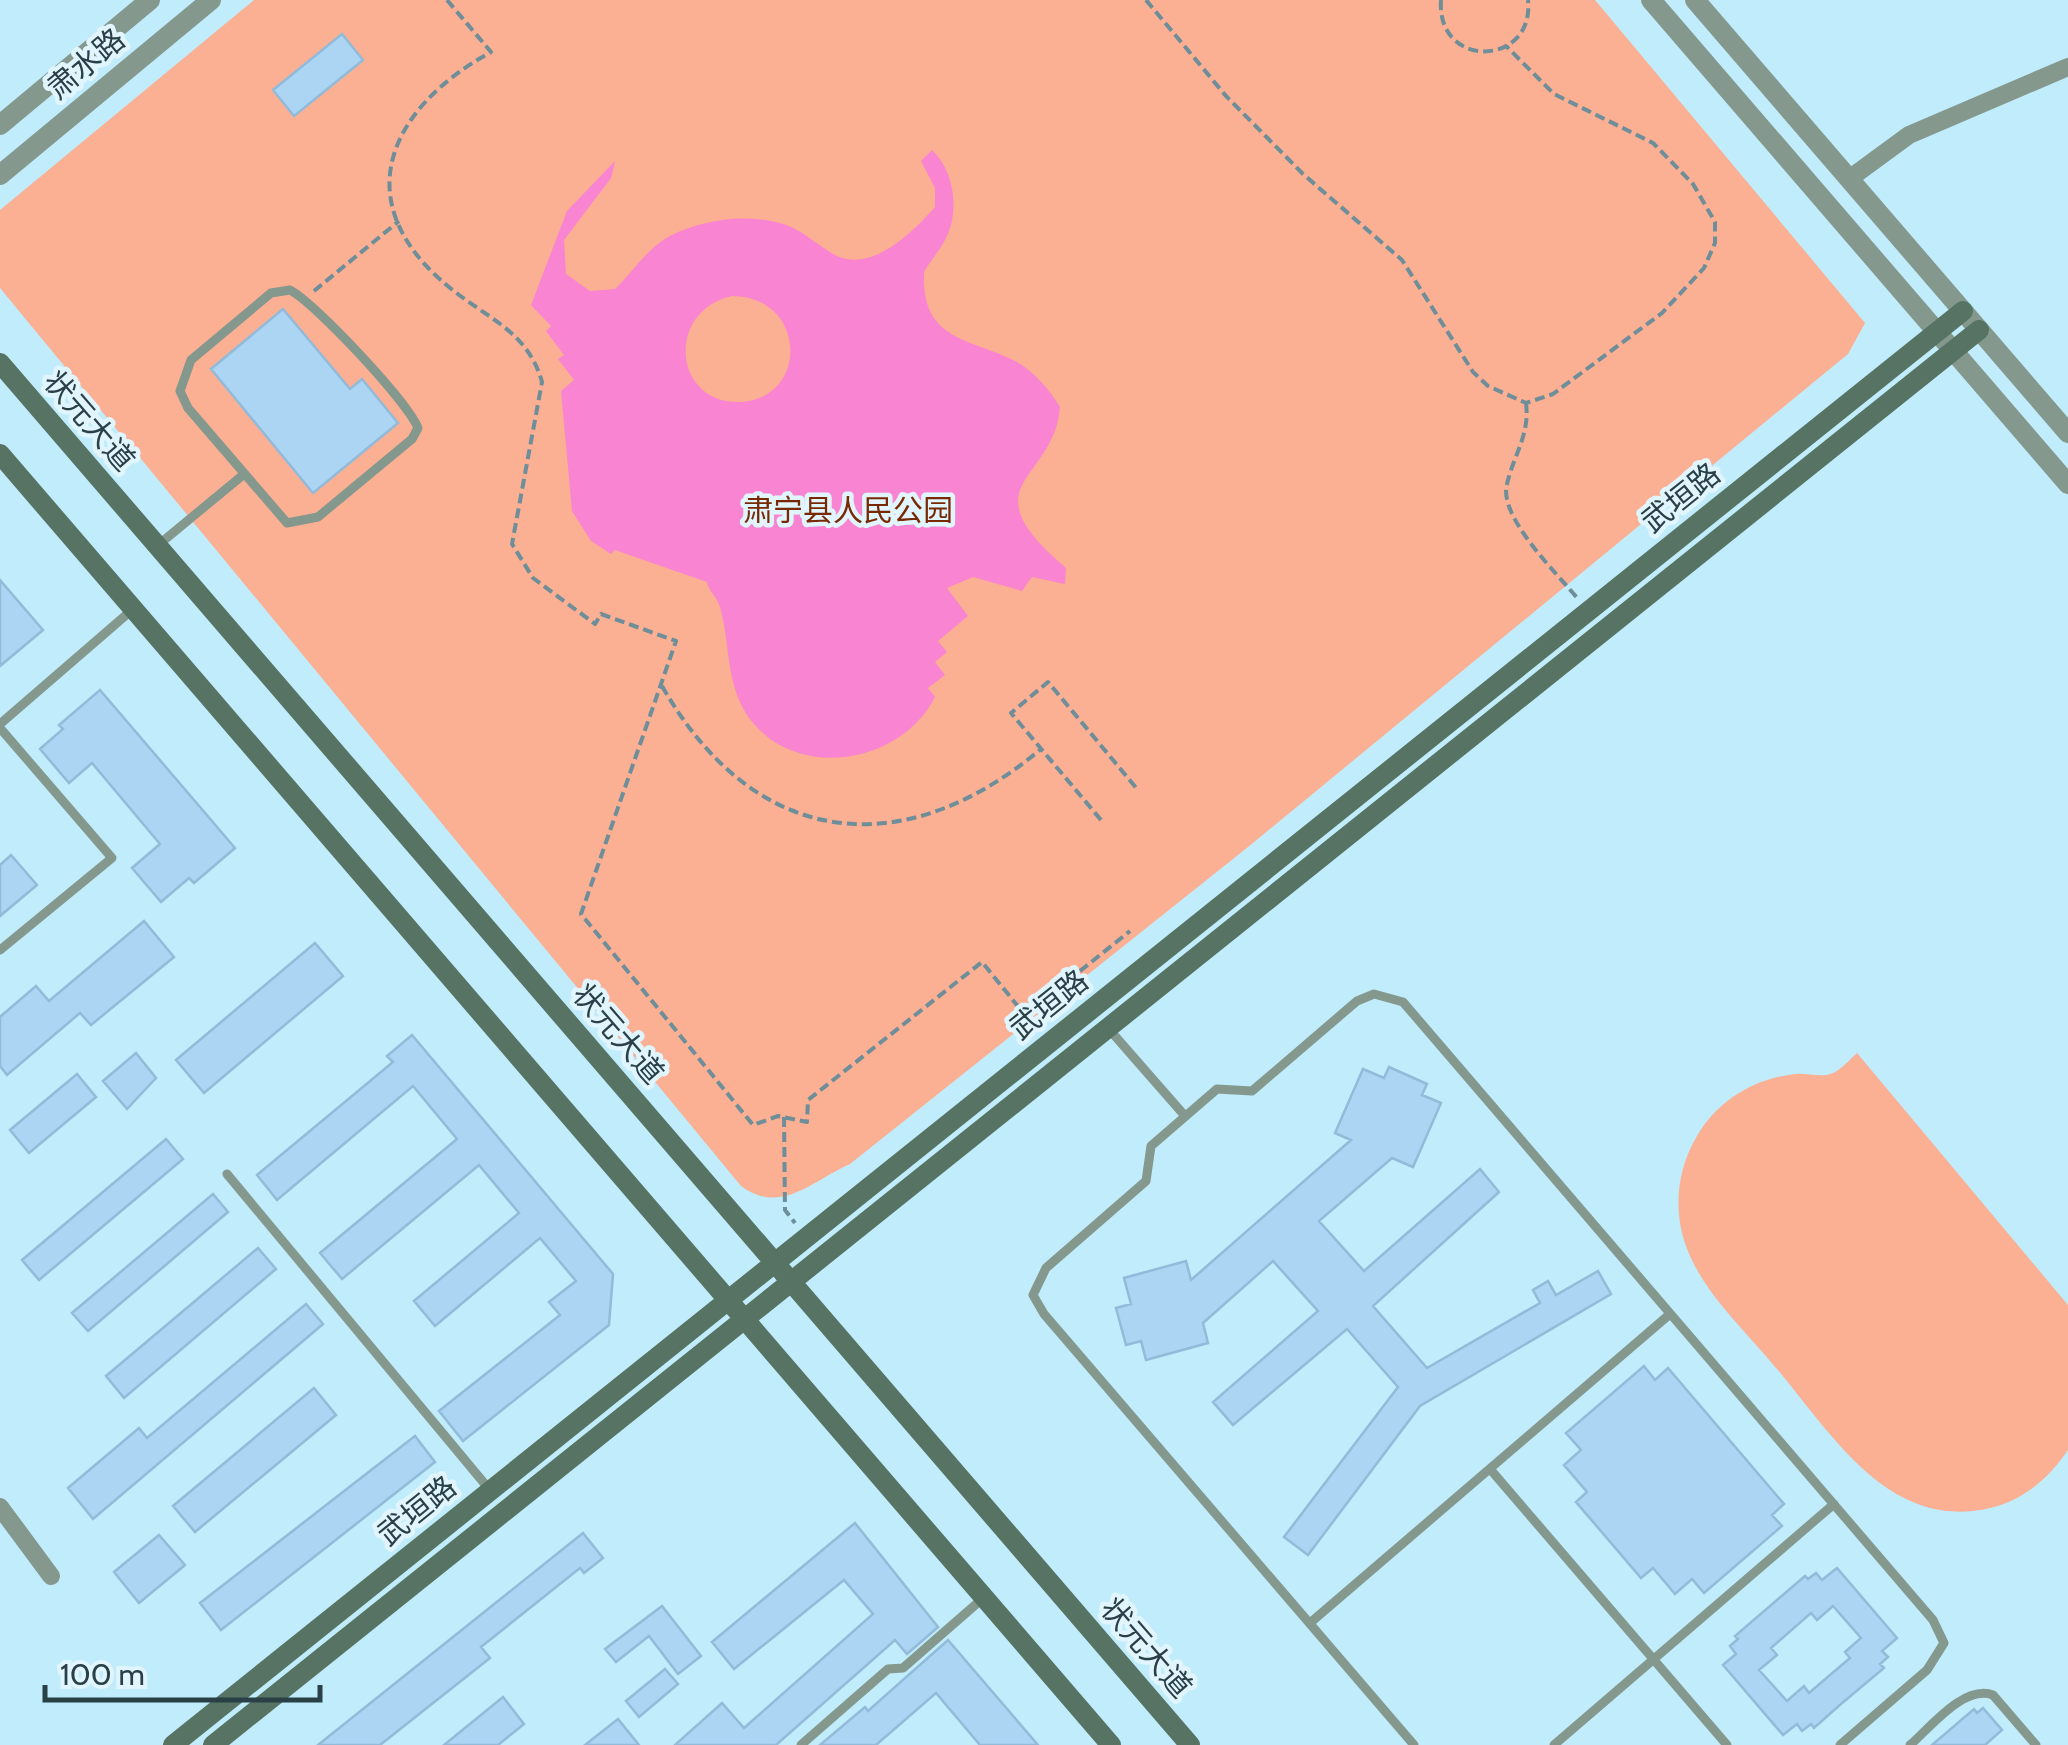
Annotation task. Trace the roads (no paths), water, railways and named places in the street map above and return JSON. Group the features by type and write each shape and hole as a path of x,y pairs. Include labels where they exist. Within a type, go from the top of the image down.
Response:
{"main road":[{"name":"武垣路","path":"173,1745 1962,311"},
{"name":"武垣路","path":"213,1745 1979,330"},
{"name":"状元大道","path":"0,363 1190,1745"},
{"path":"0,454 1112,1745"}],"street":[{"name":"肃水路","path":"0,125 150,0"},
{"name":"肃水路","path":"0,175 210,0"},
{"path":"1652,0 2068,484"},
{"path":"1695,0 2068,434"},
{"path":"1849,179 1909,135 2068,67"},
{"path":"0,1507 51,1576"}],"lane":[{"path":"290,290 366,360 413,416 418,428 412,439 318,516 302,523 287,523 243,475 188,408 180,390 183,376 191,360 271,294 290,290"},
{"path":"158,546 243,475"},
{"path":"0,950 112,858 0,726 133,609"},
{"path":"1414,1745 1044,1314 1034,1295 1036,1282 1046,1268 1146,1182 1151,1146 1184,1116 1218,1088 1252,1091 1356,1001 1385,995 1402,1002 1933,1620 1944,1643 1928,1670 1840,1745"},
{"path":"1108,1028 1184,1116"},
{"path":"228,1174 490,1491"},
{"path":"1310,1623 1670,1314"},
{"path":"1490,1469 1726,1745"},
{"path":"1554,1745 1834,1504"},
{"path":"801,1745 888,1669 902,1668 984,1598"},
{"path":"1910,1745 1969,1694 1983,1691 1993,1695 2036,1745"}],"park label":[{"name":"肃宁县人民公园","path":"848,511"}]}
